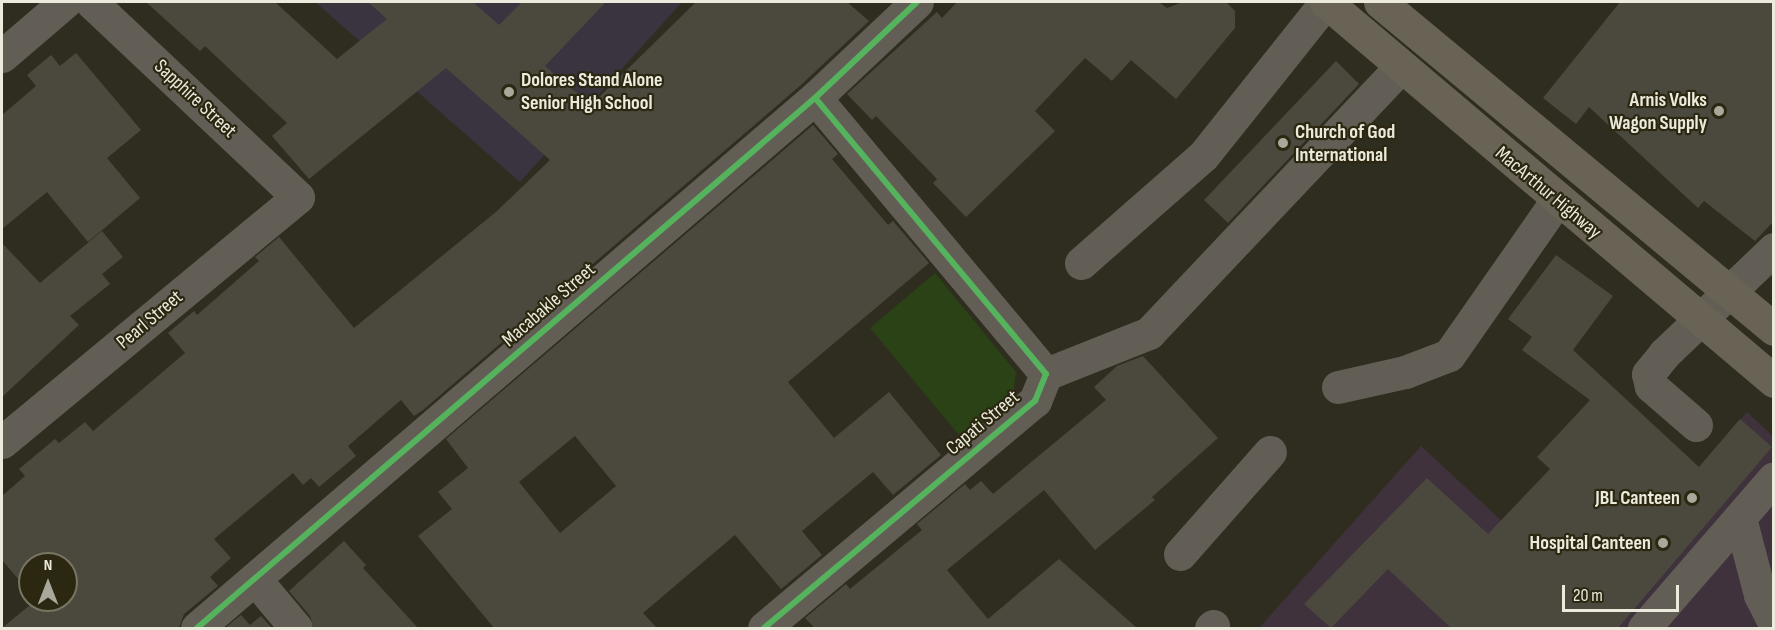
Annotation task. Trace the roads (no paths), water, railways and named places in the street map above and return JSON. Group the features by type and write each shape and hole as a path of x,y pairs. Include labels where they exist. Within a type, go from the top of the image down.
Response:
{"highway":[{"name":"MacArthur Highway","path":"1326,2 1400,68 1773,381"},
{"name":"MacArthur Highway","path":"1380,2 1773,328"}],"street":[{"path":"2,56 65,2"},
{"name":"Sapphire Street","path":"91,2 298,197"},
{"name":"Macabakle Street","path":"197,628 816,98 917,2"},
{"path":"1081,263 1203,156 1326,2"},
{"path":"816,98 1046,374 1149,333 1400,68"},
{"name":"Pearl Street","path":"2,442 298,197"},
{"path":"1338,387 1386,377 1449,355 1557,200"},
{"path":"1696,425 1647,379 1664,354 1773,249"},
{"name":"Capati Street","path":"764,628 1035,401 1046,374"},
{"path":"1180,554 1270,452"},
{"path":"1644,628 1773,478"},
{"path":"1740,518 1760,595 1773,623"},
{"path":"255,579 296,628"}],"place":[{"name":"Dolores Stand Alone Senior High School","path":"509,92"},
{"name":"Arnis Volks Wagon Supply","path":"1719,111"},
{"name":"Church of God International","path":"1283,143"},
{"name":"JBL Canteen","path":"1692,498"},
{"name":"Hospital Canteen","path":"1663,543"}]}
